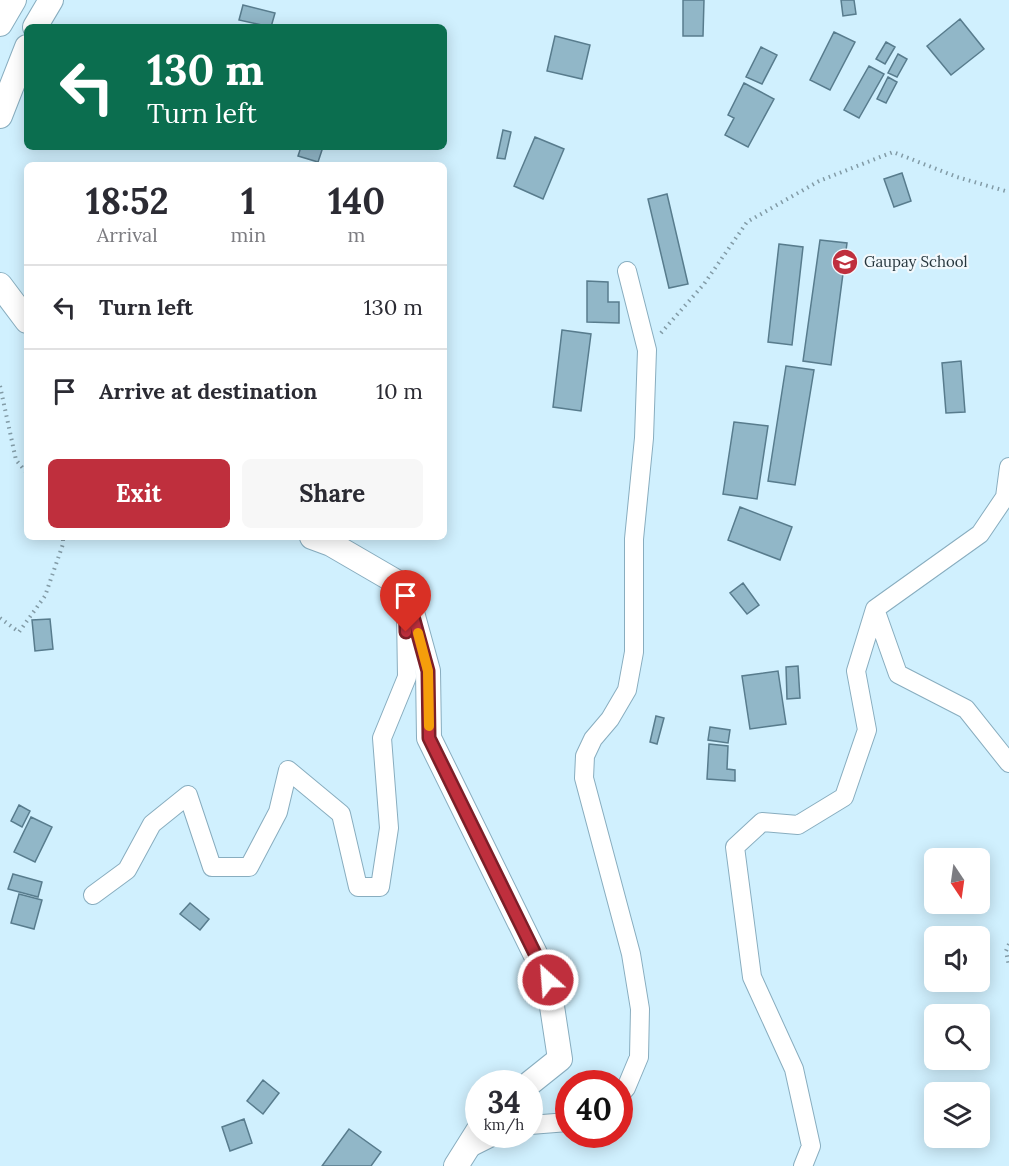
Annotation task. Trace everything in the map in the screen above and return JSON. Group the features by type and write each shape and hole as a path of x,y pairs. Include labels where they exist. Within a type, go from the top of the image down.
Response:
{"street":[{"path":"0,24 14,0"},
{"path":"37,24 51,0"},
{"path":"0,116 24,56"},
{"path":"627,271 647,350 644,428 634,538 634,652 627,690 610,719 593,739 585,756 584,778 631,954 640,1008 639,1057 633,1071"},
{"path":"0,285 24,317"},
{"path":"803,1166 811,1146 794,1068 752,977 735,847 762,822 798,825 844,797 867,730 856,671 875,609 980,534 1005,497 1009,467"},
{"path":"322,540 331,543 405,587 428,671 429,738 548,980 560,1059 543,1073"},
{"path":"93,895 127,870 152,824 188,795 212,867 249,867 278,812 288,770 341,814 358,887 380,887 389,828 381,738 407,677 405,587"},
{"path":"875,609 898,675 966,709 1009,764"}],"path":[{"path":"647,350 704,284 747,222 819,181 893,152 957,177 1009,192"},
{"path":"0,386 16,460 24,469"},
{"path":"0,618 19,632 45,596 63,540"},
{"path":"1009,944 1006,951 1009,966"}],"building":[{"path":"683,0 704,0 703,36 683,36"},
{"path":"841,0 854,0 856,14 843,16"},
{"path":"243,5 275,13 272,24 239,20"},
{"path":"960,19 984,49 951,75 927,46"},
{"path":"834,32 855,42 830,90 810,80"},
{"path":"555,36 590,45 582,79 547,71"},
{"path":"886,42 895,47 885,64 876,59"},
{"path":"761,47 777,55 762,84 746,77"},
{"path":"898,54 907,59 897,77 888,73"},
{"path":"869,66 884,74 859,118 844,110"},
{"path":"888,77 897,82 886,103 877,99"},
{"path":"744,83 774,99 748,147 725,135 734,118 728,115"},
{"path":"503,130 511,132 505,159 497,158"},
{"path":"535,137 564,149 543,199 514,186"},
{"path":"300,150 322,150 318,162 298,156"},
{"path":"902,173 911,201 894,207 884,179"},
{"path":"667,194 688,284 669,288 648,199"},
{"path":"820,240 847,243 831,365 803,361"},
{"path":"779,244 803,247 792,345 768,342"},
{"path":"587,281 608,282 608,302 619,302 619,323 587,322"},
{"path":"562,330 591,334 581,411 553,407"},
{"path":"961,361 965,412 946,413 942,363"},
{"path":"786,366 814,370 795,485 768,481"},
{"path":"734,422 768,426 757,499 723,494"},
{"path":"740,507 792,527 780,560 728,540"},
{"path":"743,583 759,605 747,614 730,593"},
{"path":"50,619 53,649 35,651 32,620"},
{"path":"798,666 800,698 787,699 786,667"},
{"path":"778,671 786,724 750,729 742,676"},
{"path":"656,716 664,718 657,744 650,742"},
{"path":"710,727 730,730 728,743 708,740"},
{"path":"709,744 728,746 727,769 735,770 735,781 707,779"},
{"path":"19,805 30,811 22,827 11,821"},
{"path":"31,817 52,827 35,862 14,852"},
{"path":"13,874 42,882 38,897 8,889"},
{"path":"19,894 42,900 34,929 11,923"},
{"path":"190,903 209,919 200,930 180,914"},
{"path":"263,1080 279,1093 263,1114 247,1101"},
{"path":"244,1119 252,1143 230,1151 222,1127"},
{"path":"349,1129 381,1152 371,1166 322,1166"}],"slow traffic":[{"path":"418,633 428,671 429,726"}],"place":[{"name":"Gaupay School","path":"845,262"}],"route":[{"path":"406,632 405,587 428,671 429,738 548,980"}]}
